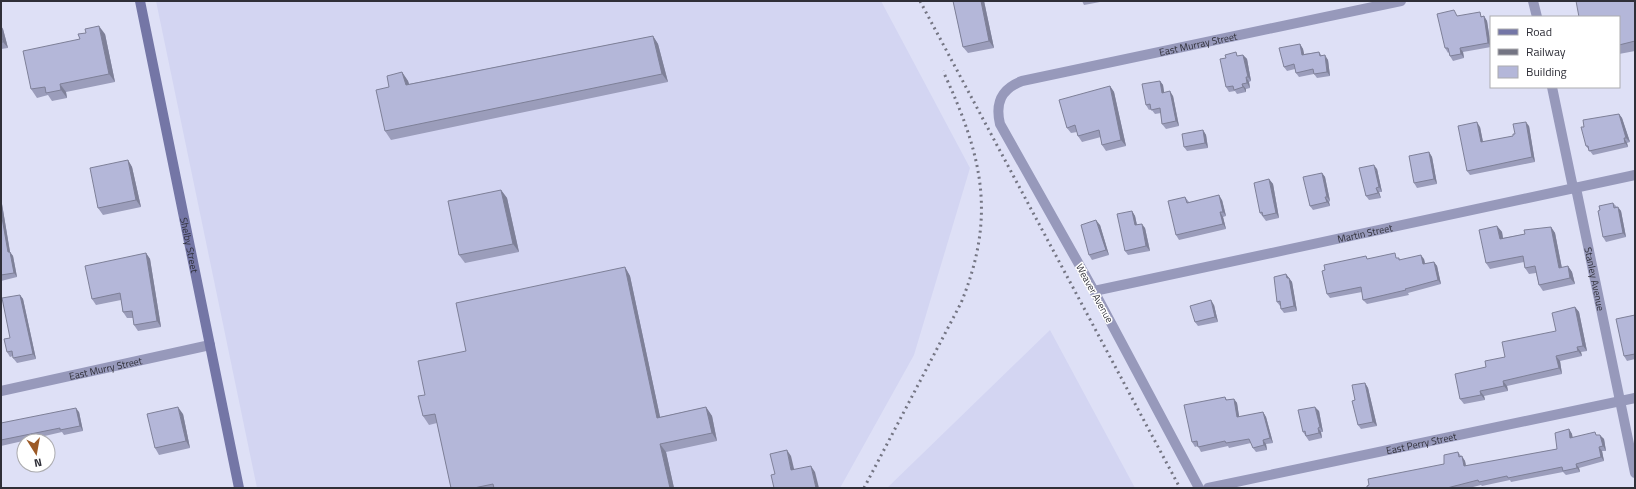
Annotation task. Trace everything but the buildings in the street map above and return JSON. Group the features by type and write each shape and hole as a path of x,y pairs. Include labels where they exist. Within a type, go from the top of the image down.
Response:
{"main road":[{"name":"Shelby Street","path":"140,1 239,488"}],"street":[{"name":"East Murray Street","path":"1000,97 1013,84 1022,81 1401,1"},
{"path":"1533,1 1537,16"},
{"name":"Stanley Avenue","path":"1552,88 1572,183 1575,188 1635,473"},
{"name":"Weaver Avenue","path":"1000,97 998,104 1000,124 1094,291 1199,488"},
{"name":"Martin Street","path":"1094,291 1635,175"},
{"name":"East Murry Street","path":"1,391 210,345"},
{"name":"East Perry Street","path":"1208,488 1635,398"}],"shaded area":[{"path":"156,1 881,1 970,168 914,355 840,488 257,488"},
{"path":"1050,330 1135,488 887,488"}],"railway":[{"path":"920,1 1180,488"},
{"path":"864,488 961,303 972,271 979,241 981,213 980,186 975,158 967,130 943,71"}]}
